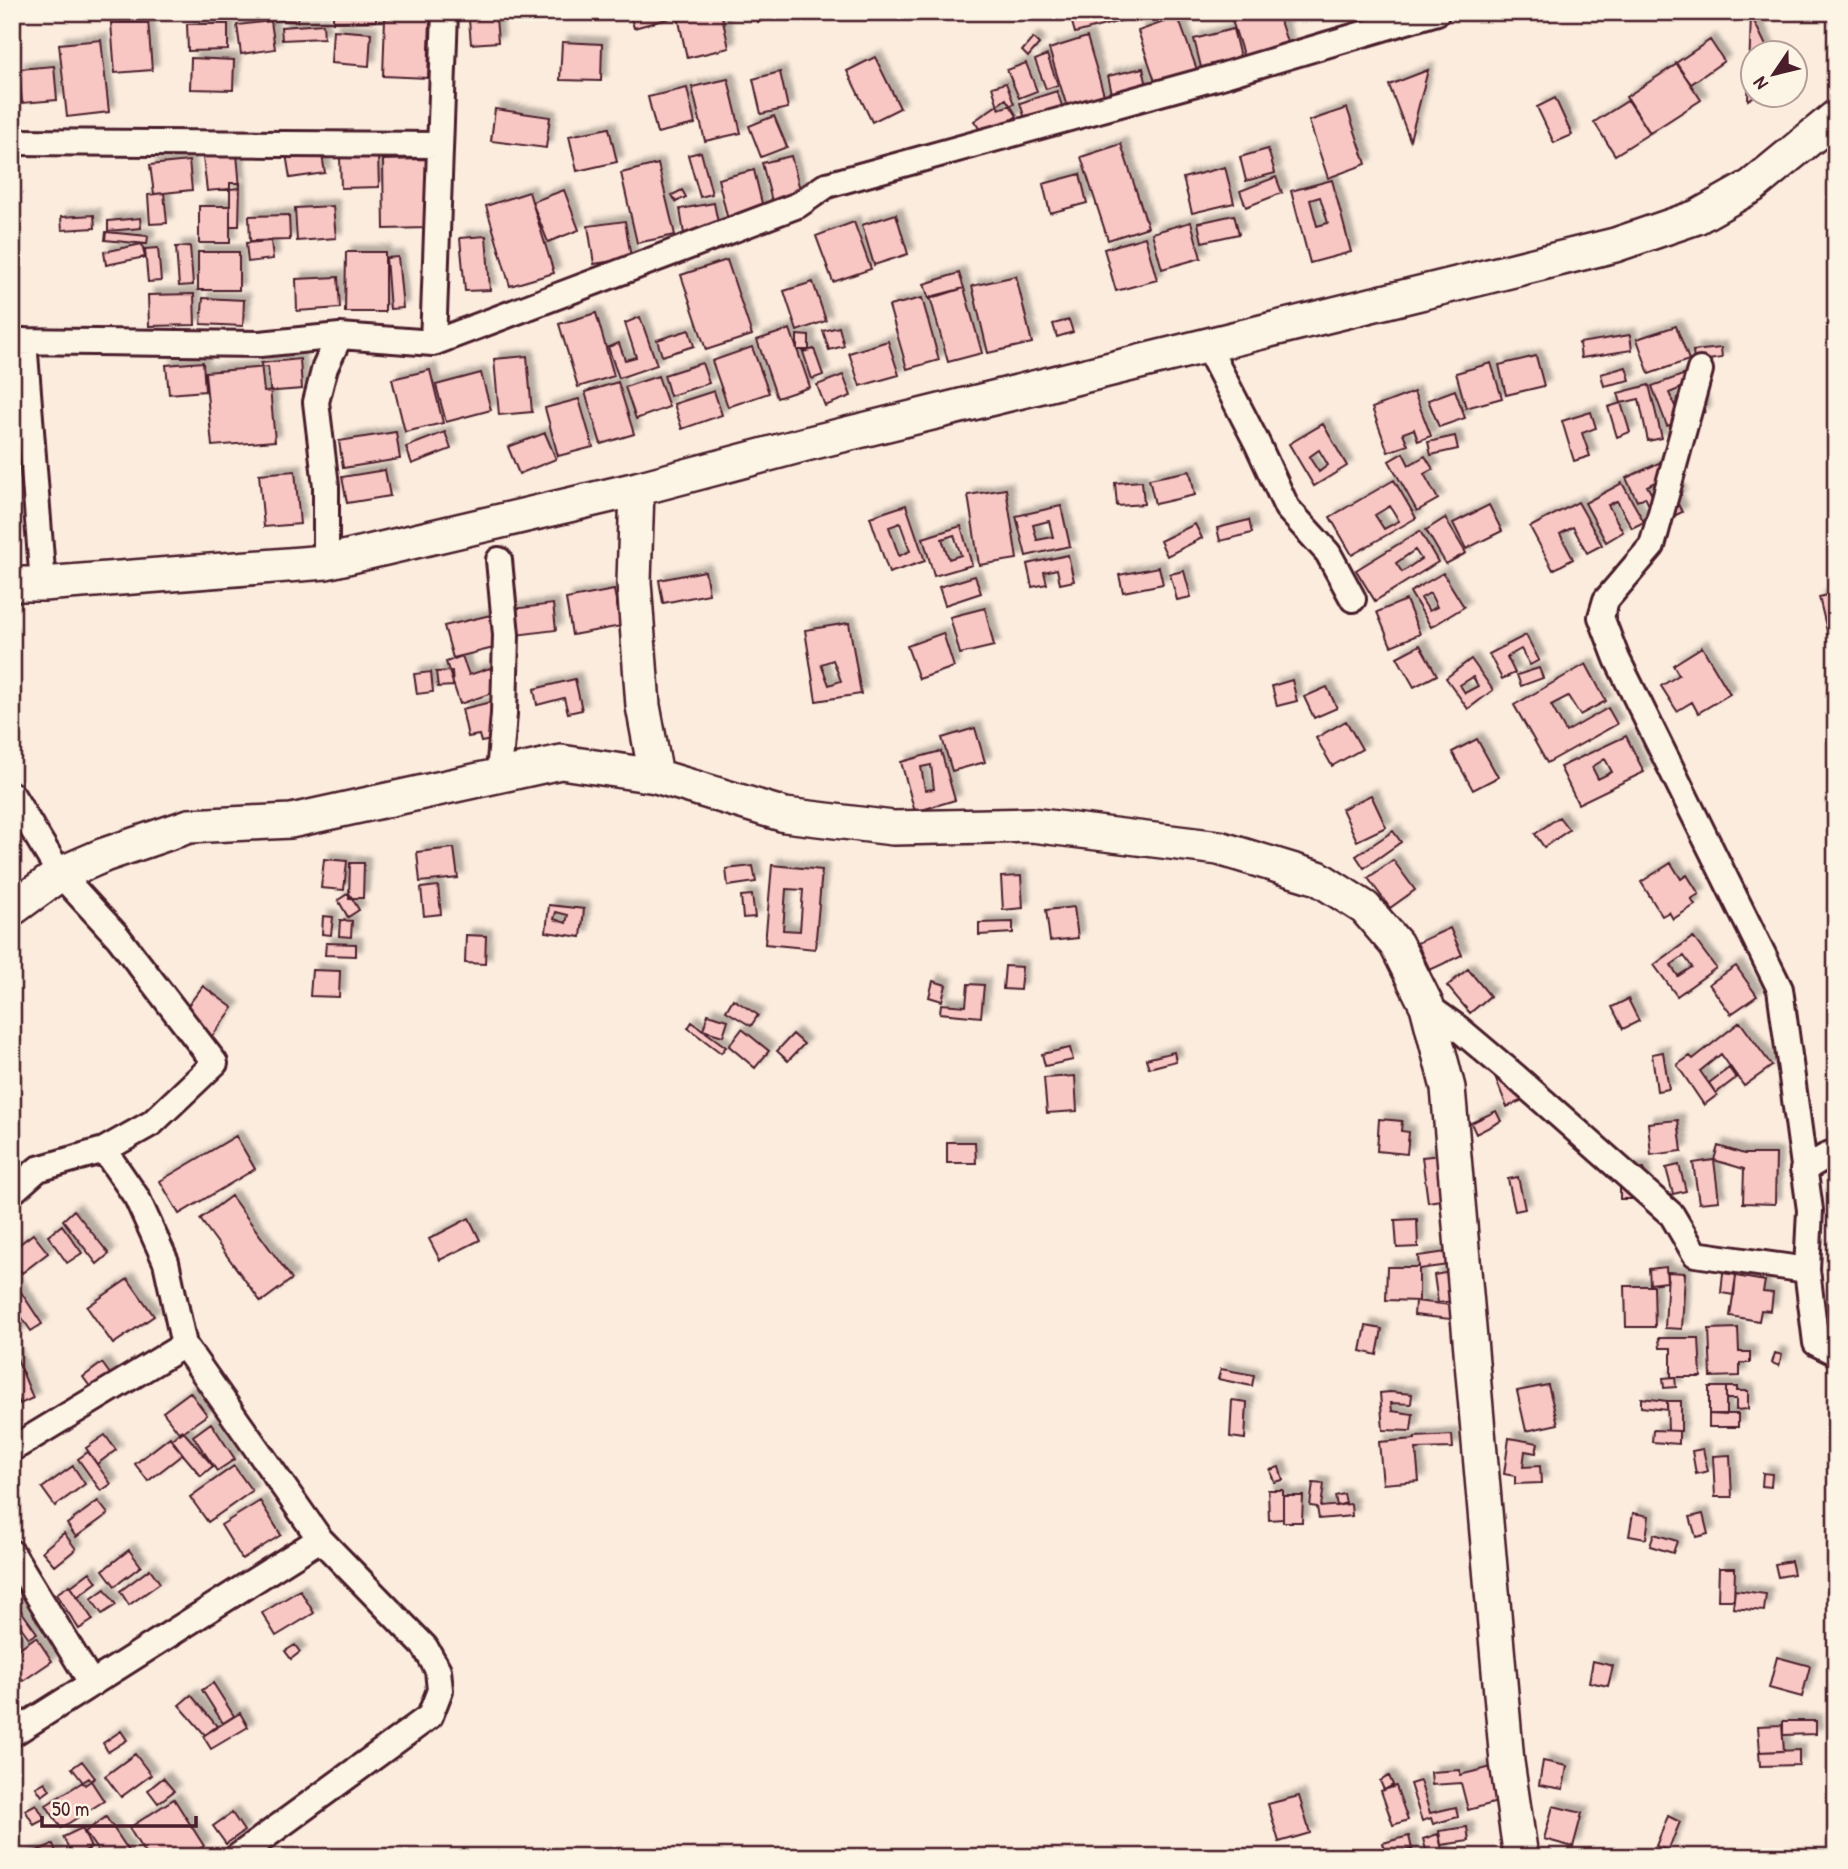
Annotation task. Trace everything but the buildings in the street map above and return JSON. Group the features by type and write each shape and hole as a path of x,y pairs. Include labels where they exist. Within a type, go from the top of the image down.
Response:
{"street":[{"path":"432,343 445,12"},
{"path":"28,584 18,341 260,344 340,337 432,343 798,205 827,185 1218,77 1437,12"},
{"path":"12,600 28,584 326,562 637,489 806,444 1615,245 1697,217 1752,186 1836,117"},
{"path":"12,142 440,145"},
{"path":"326,562 326,486 316,402 325,367 340,337"},
{"path":"1207,346 1287,508 1328,552 1353,599"},
{"path":"1700,370 1652,546 1606,600 1601,617 1623,671 1780,989 1810,1210 1807,1270 1816,1343 1836,1353"},
{"path":"637,489 634,582 643,706 656,776"},
{"path":"499,560 506,635 499,774"},
{"path":"12,909 60,874 104,855 189,826 291,821 561,762 656,776 785,815 893,828 1032,825 1219,848 1318,878 1365,908 1396,944 1427,1006 1448,1088 1507,1762 1521,1857"},
{"path":"12,796 60,874 118,937 215,1063 152,1123 104,1150 38,1168 12,1192"},
{"path":"1427,1006 1468,1036 1672,1215 1695,1254 1807,1270"},
{"path":"104,1150 137,1198 166,1262 184,1345 320,1539 425,1647 439,1670 440,1690 430,1716 237,1857"},
{"path":"1803,1170 1836,1153"},
{"path":"12,1449 184,1345"},
{"path":"12,1734 320,1539"},
{"path":"12,1553 92,1684"}]}
